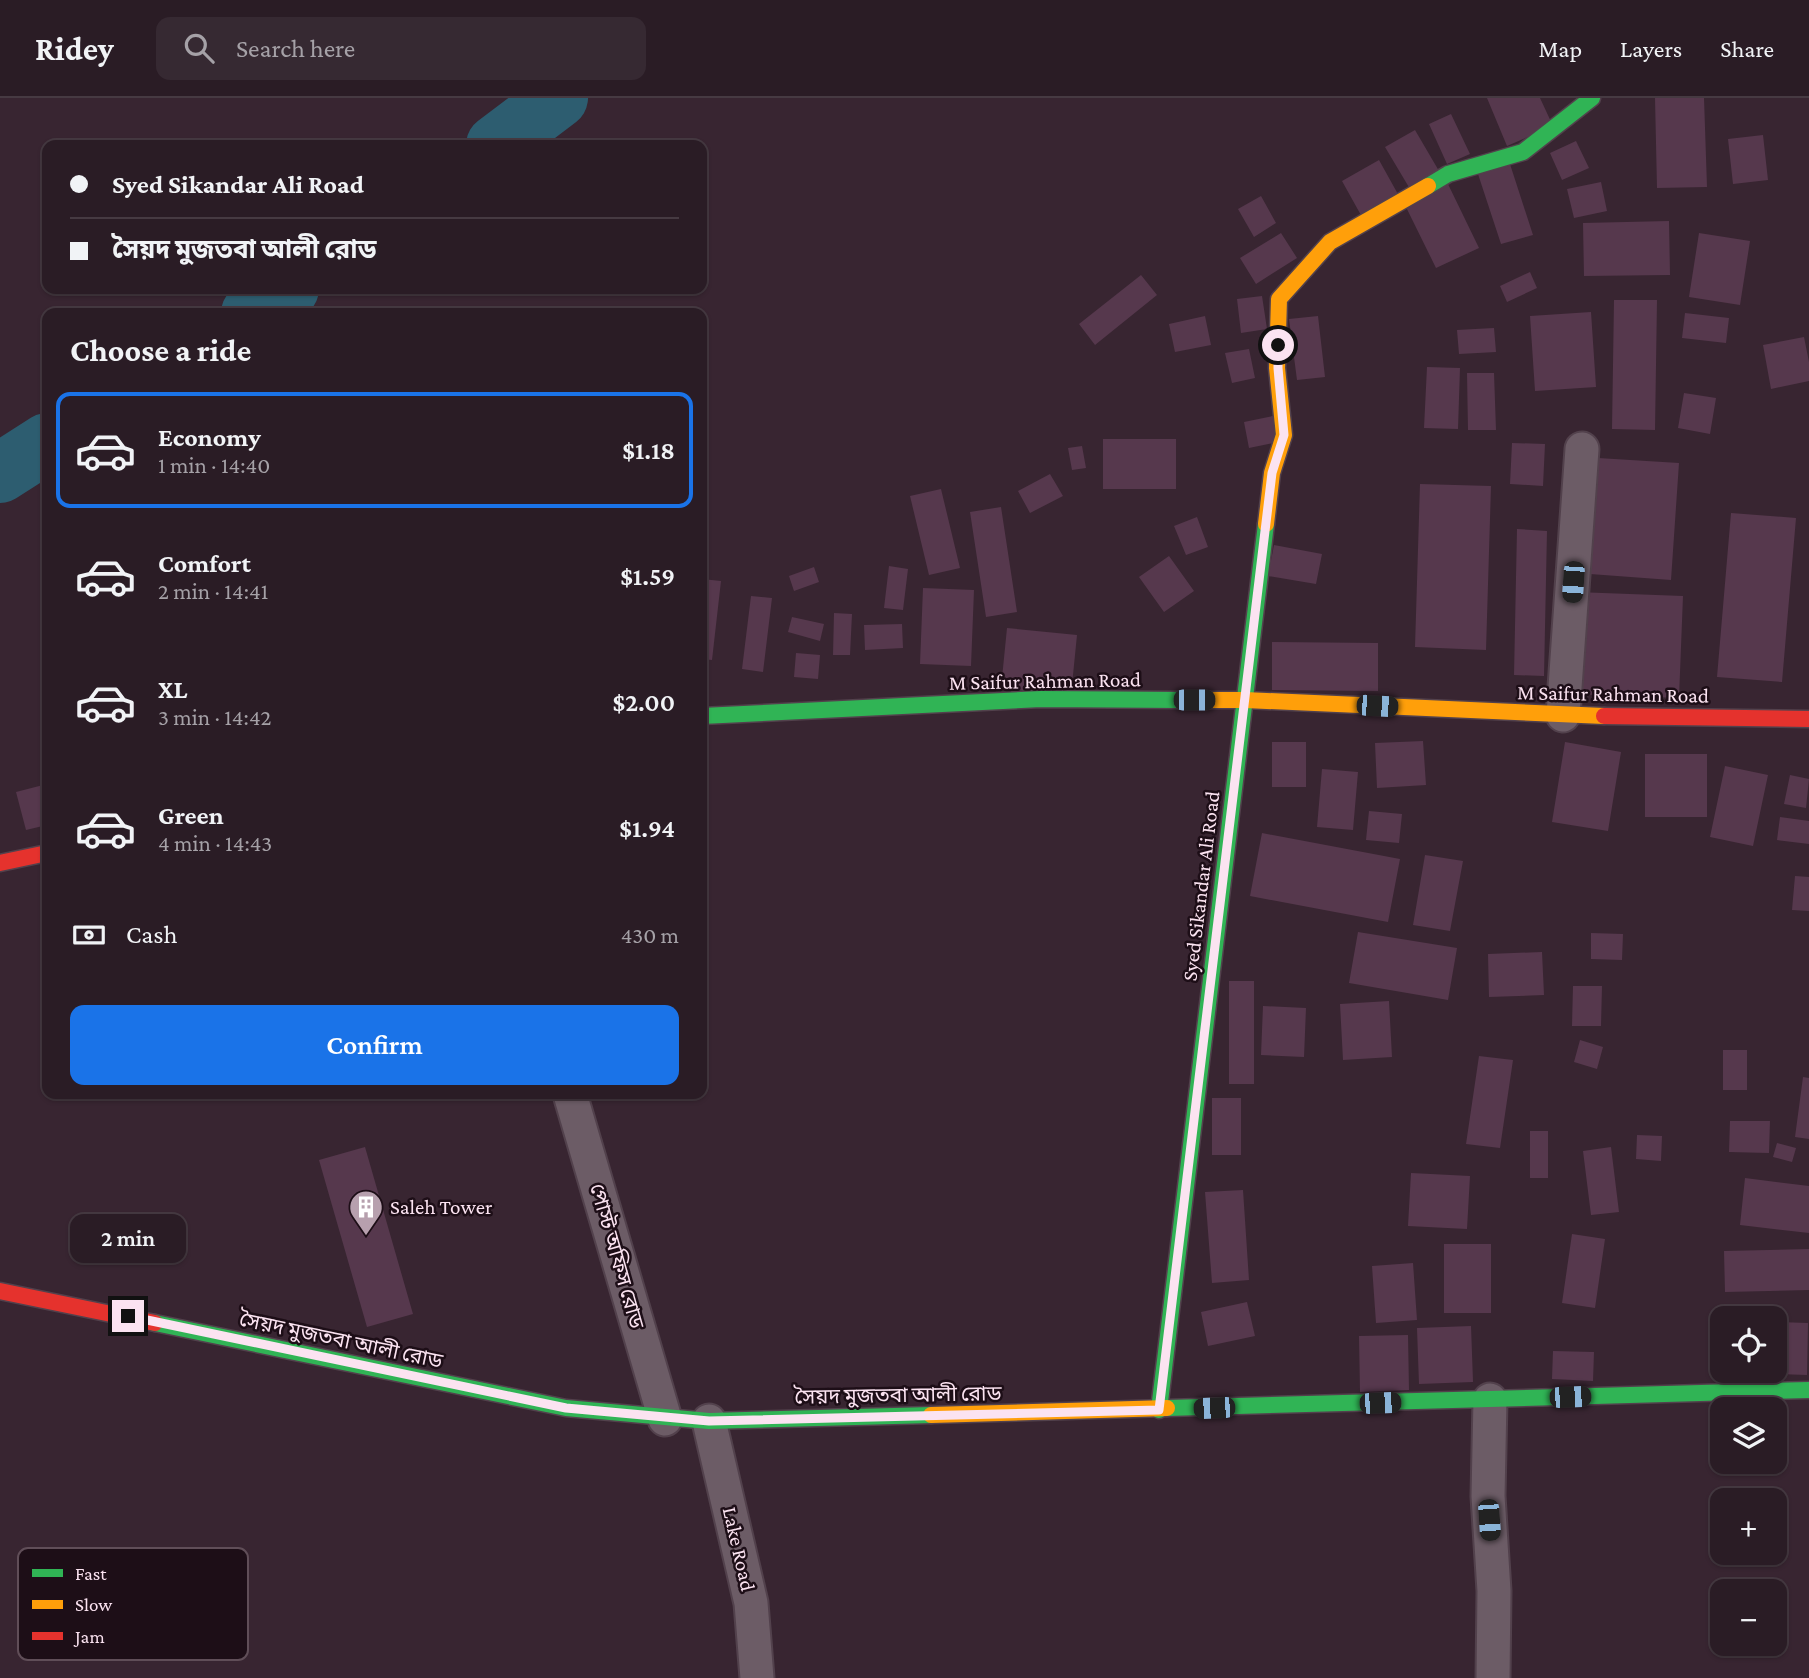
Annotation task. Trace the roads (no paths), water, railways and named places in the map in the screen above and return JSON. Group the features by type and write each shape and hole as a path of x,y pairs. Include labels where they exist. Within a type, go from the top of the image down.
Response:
{"street":[{"name":"Syed Sikandar Ali Road","path":"1159,1410 1272,473 1284,435 1278,368 1279,299 1330,242 1448,174 1523,152 1592,98"},
{"path":"1563,715 1582,449"},
{"name":"M Saifur Rahman Road","path":"707,716 1041,699 1245,700 1563,715 1809,719"},
{"path":"0,863 42,854"},
{"name":"পোস্ট অফিস রোড","path":"571,1099 664,1419"},
{"name":"সৈয়দ মুজতবা আলী রোড","path":"0,1291 566,1408 664,1419 709,1421 1159,1410 1809,1390"},
{"path":"1490,1400 1488,1496 1494,1591 1493,1678"},
{"name":"Lake Road","path":"709,1421 751,1603 757,1678"}],"waterway":[{"path":"503,140 558,98"},
{"path":"259,308 281,294"},
{"path":"0,473 42,446"}],"place":[{"name":"Saleh Tower","path":"366,1237"}]}
